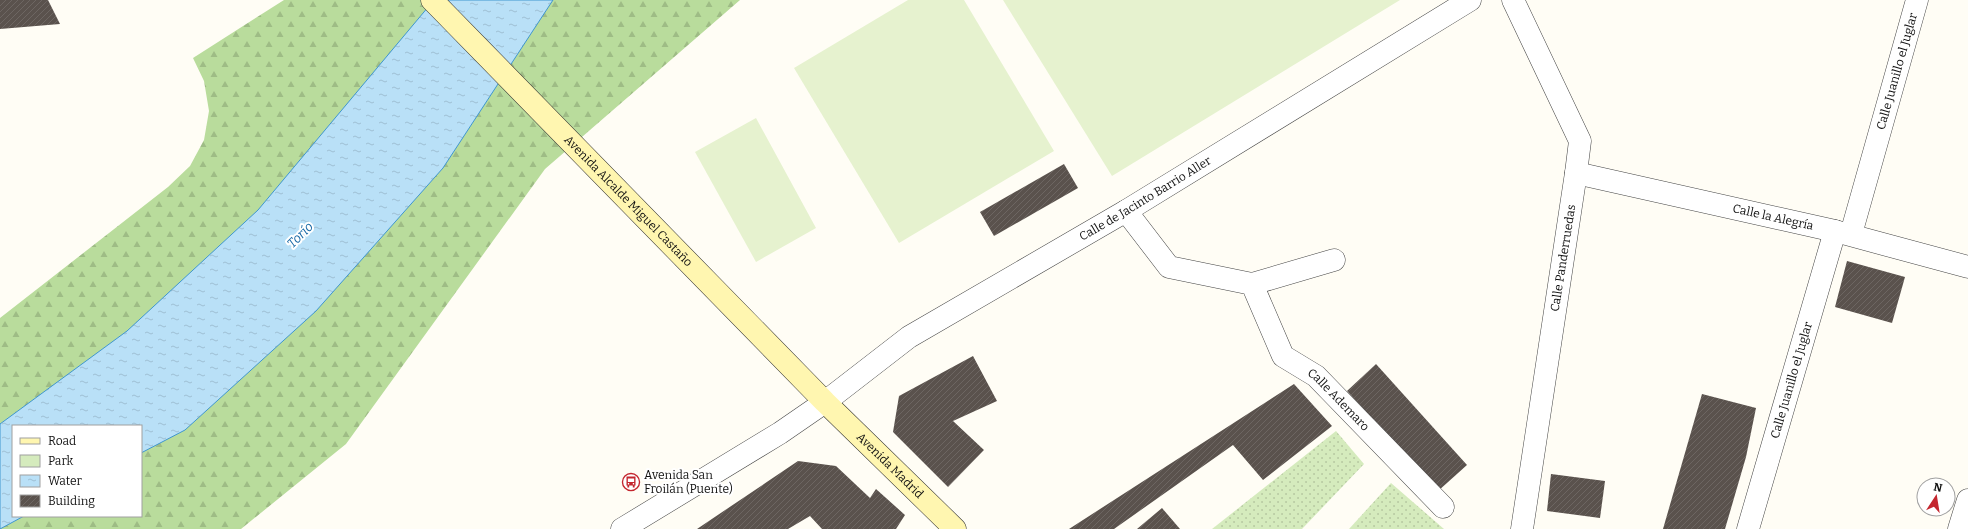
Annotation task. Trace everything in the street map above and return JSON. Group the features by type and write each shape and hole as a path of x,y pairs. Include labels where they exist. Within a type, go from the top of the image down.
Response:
{"main road":[{"name":"Avenida Alcalde Miguel Castaño","path":"432,0 825,402"},
{"name":"Avenida Madrid","path":"825,402 955,529"}],"street":[{"name":"Calle de Jacinto Barrio Aller","path":"622,529 780,433 825,402 908,337 1126,211 1470,0"},
{"name":"Calle Panderruedas","path":"1513,0 1580,141 1522,529"},
{"name":"Calle Juanillo el Juglar","path":"1748,529 1917,0"},
{"name":"Calle la Alegría","path":"1576,173 1843,232 1968,267"},
{"path":"1126,211 1169,267 1252,284 1334,260"},
{"name":"Calle Ademaro","path":"1252,284 1283,356 1316,376 1443,507"},
{"path":"1959,529 1968,500"}],"green space":[{"path":"284,0 740,0 545,169 346,444 241,529 0,529 0,318 168,187 190,166 204,140 209,111 204,81 193,58"},
{"path":"908,0 964,0 1054,151 899,243 794,68"},
{"path":"1003,0 1400,0 1112,176"},
{"path":"756,118 816,228 756,262 695,152"},
{"path":"1336,431 1364,464 1302,529 1212,529"},
{"path":"1391,483 1444,529 1349,529"}],"water":[{"name":"Torío","path":"434,0 553,0 443,168 316,311 185,430 142,452 142,425 12,425 12,517 22,517 0,529 0,424 127,331 258,210"}],"building":[{"path":"0,0 48,0 60,24 0,29"},
{"path":"1064,164 1078,188 994,236 980,212"},
{"path":"1847,261 1905,277 1892,323 1835,307"},
{"path":"973,356 997,401 953,421 984,450 948,487 893,432 899,396"},
{"path":"1376,364 1467,465 1438,491 1347,391"},
{"path":"1294,384 1332,426 1263,480 1233,445 1114,529 1069,529"},
{"path":"1702,394 1756,408 1746,457 1725,529 1663,529"},
{"path":"798,461 836,466 870,498 876,489 905,515 896,529 822,529 810,516 788,529 697,529"},
{"path":"1551,474 1605,481 1600,518 1547,511"},
{"path":"1162,508 1180,529 1137,529"}],"place":[{"name":"Avenida San Froilán (Puente)","path":"631,482"}]}
